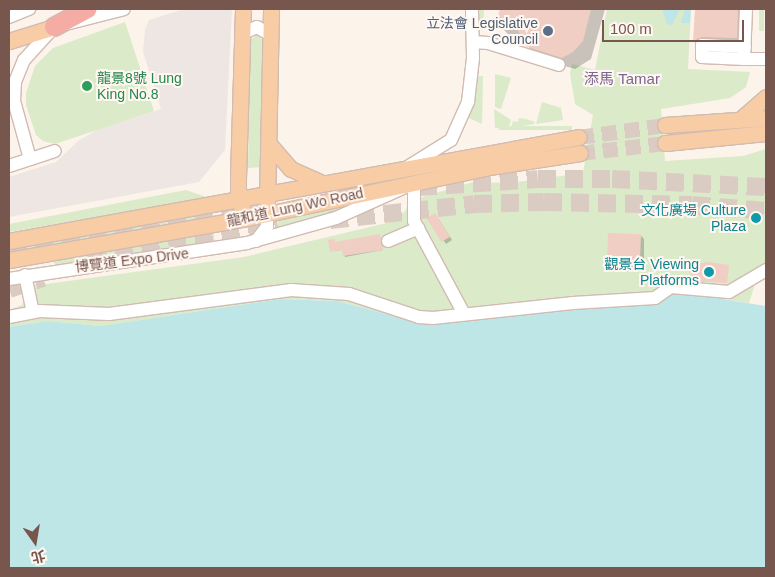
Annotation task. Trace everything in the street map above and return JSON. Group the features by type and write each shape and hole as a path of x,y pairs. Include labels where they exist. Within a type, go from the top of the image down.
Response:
{"highway":[{"path":"54,27 88,9"}],"main road":[{"path":"243,9 238,198 248,218"},
{"path":"267,213 269,34 271,9"},
{"path":"9,41 54,27"},
{"path":"742,118 766,97"},
{"path":"665,124 766,118"},
{"path":"665,143 766,133"},
{"name":"龍和道 Lung Wo Road","path":"9,241 456,157 579,137"},
{"path":"269,144 291,169 321,183"},
{"name":"龍和道 Lung Wo Road","path":"9,260 248,218 414,182 580,153"}],"street":[{"path":"30,159 15,108 15,82 24,60 54,27 124,9"},
{"path":"464,9 473,37"},
{"path":"408,166 451,140 468,102 473,37 472,9"},
{"path":"746,9 745,53 766,59"},
{"path":"9,28 19,13"},
{"path":"243,33 257,27 269,34"},
{"path":"473,37 559,65"},
{"path":"451,140 456,157"},
{"path":"9,166 55,151"},
{"path":"414,182 413,216 464,314"},
{"name":"博覽道 Expo Drive","path":"9,279 25,275 256,241 336,218 414,182"},
{"path":"256,241 267,227 267,213"},
{"path":"388,241 418,228"},
{"path":"9,316 33,312 109,314 291,290 349,294 419,317 655,298 671,287 729,292 766,270"},
{"path":"25,275 33,312"}],"shaded area":[{"path":"184,9 232,9 225,150 199,182 9,217 9,177 56,162 78,141 98,129 161,109 143,52 145,29 149,20"}],"green space":[{"path":"476,9 484,9 483,30 479,30"},
{"path":"607,9 691,9 688,69 750,72 746,87 730,98 661,109 665,161 743,156 766,149 766,275 755,284 749,303 674,291 659,304 416,322 337,301 280,299 101,326 48,321 9,327 9,310 22,305 32,286 244,257 395,221 406,210 409,201 473,182 510,183 583,173 593,115 575,104 570,74 572,64 595,70"},
{"path":"759,9 764,9 764,31 759,31"},
{"name":"龍景8號 Lung King No.8","path":"125,22 154,111 55,144 43,141 36,135 26,105 26,93 35,66 53,48"},
{"path":"257,34 263,41 262,167 248,168 250,41"},
{"path":"495,74 511,78 501,109 495,107"},
{"path":"478,76 483,76 482,124 469,118"},
{"path":"542,102 561,108 563,120 536,124"},
{"path":"494,109 511,120 508,129 495,128"},
{"path":"519,118 535,122 534,124 511,128 513,121 518,122"},
{"path":"499,126 572,126 572,130 499,130"},
{"path":"186,190 209,198 9,232 9,224"},
{"path":"355,201 358,204 277,231 278,219"},
{"path":"194,212 196,224 9,256 9,246"},
{"path":"213,230 215,244 55,265 54,261"}],"water":[{"path":"662,9 680,9 672,25 667,24"},
{"path":"685,9 691,9 690,23 681,23"},
{"path":"674,291 766,306 766,568 9,568 9,327 48,321 101,326 280,299 337,301 416,322 659,304"}],"building":[{"path":"500,9 591,9 583,41 573,52 562,58 525,46 518,30 496,24"},
{"path":"695,9 738,9 737,38 702,37 693,41"},
{"path":"435,213 450,237 441,242 427,218"},
{"path":"608,233 641,234 640,264 607,263"},
{"path":"380,234 383,250 343,256 342,250 330,252 328,240 335,239 335,242"},
{"name":"觀景台 Viewing Platforms","path":"708,262 729,265 727,283 692,281 689,265"}],"tunnel":[{"path":"579,137 665,125"},
{"path":"580,153 665,143"},
{"path":"419,187 538,179 612,179 766,187"},
{"path":"330,220 474,204 544,202 692,205 766,211"},
{"path":"9,252 259,208"},
{"path":"89,261 278,228"},
{"path":"9,289 43,278"}],"place":[{"name":"立法會 Legislative Council","path":"548,31"},
{"name":"龍景8號 Lung King No.8","path":"87,86"},
{"name":"文化廣場 Culture Plaza","path":"756,218"},
{"name":"觀景台 Viewing Platforms","path":"709,272"}],"district":[{"name":"添馬 Tamar","path":"622,79"}]}
